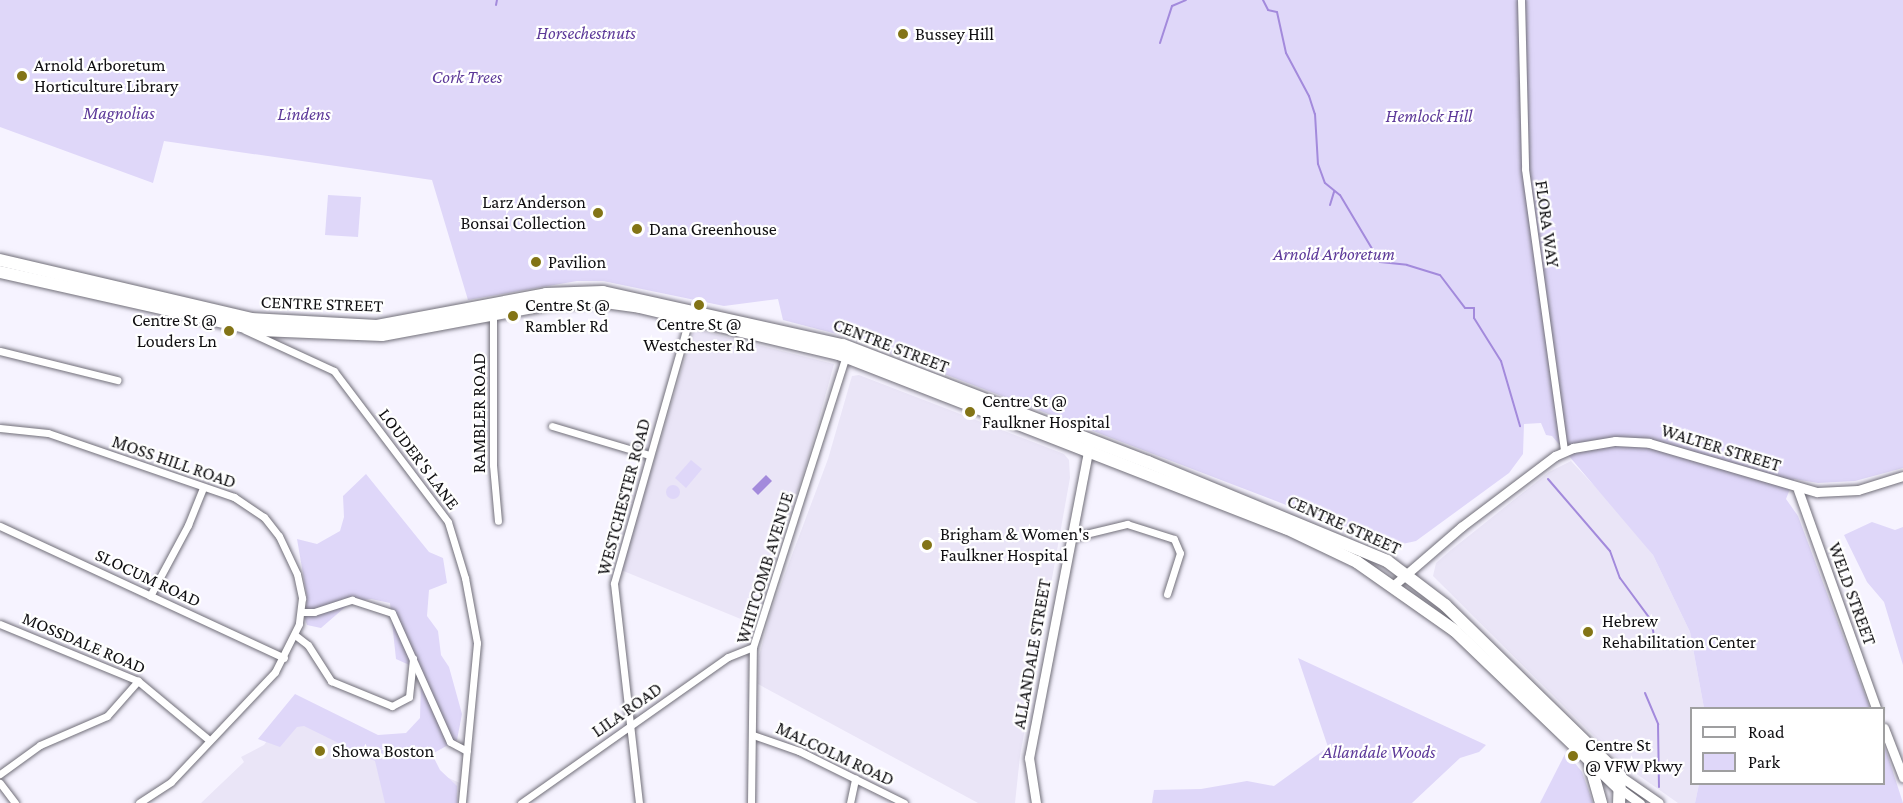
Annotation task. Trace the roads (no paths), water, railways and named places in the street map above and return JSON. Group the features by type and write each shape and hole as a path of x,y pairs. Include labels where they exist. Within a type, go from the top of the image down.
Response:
{"highway":[{"name":"CENTRE STREET","path":"0,260 259,320 374,326 493,309 586,301 627,304 691,314 846,352 1089,446 1345,541 1405,572 1451,611 1620,782"},
{"name":"CENTRE STREET","path":"0,272 242,328 288,332 381,335 493,309"},
{"name":"CENTRE STREET","path":"1089,446 1300,534 1394,585 1465,640 1588,760 1620,782"},
{"path":"1588,760 1601,803"},
{"path":"1619,803 1620,782"}],"street":[{"name":"FLORA WAY","path":"1521,0 1525,169 1564,451"},
{"name":"RAMBLER ROAD","path":"493,309 494,465 498,521"},
{"name":"WESTCHESTER ROAD","path":"639,803 614,583 649,454 691,314"},
{"name":"LOUDER'S LANE","path":"242,328 285,351 334,371 448,522 469,594 477,643 462,803"},
{"path":"285,351 283,344 288,332"},
{"path":"0,351 117,380"},
{"name":"WHITCOMB AVENUE","path":"751,803 753,647 846,352"},
{"path":"552,426 649,454"},
{"name":"MOSS HILL ROAD","path":"0,428 48,434 234,497 255,510 279,536 297,574 301,612 296,635 284,658 171,782 139,803"},
{"name":"WALTER STREET","path":"1394,585 1405,572 1564,451 1615,441 1649,443 1798,489 1847,492 1903,476"},
{"name":"ALLANDALE STREET","path":"1036,803 1029,759 1089,446"},
{"path":"150,596 188,525 202,488"},
{"name":"WELD STREET","path":"1798,489 1876,707"},
{"path":"1070,538 1126,524 1174,539 1180,553 1167,594"},
{"name":"SLOCUM ROAD","path":"0,526 284,658"},
{"path":"301,612 314,612 351,600 391,612 414,656 450,742 467,751"},
{"name":"MOSSDALE ROAD","path":"0,624 138,681 209,740"},
{"path":"296,635 308,645 331,681 392,706 409,697 414,656"},
{"name":"LILA ROAD","path":"521,803 728,657 753,647"},
{"path":"0,774 40,745 107,716 138,681"},
{"path":"1885,731 1903,777"},
{"name":"MALCOLM ROAD","path":"753,735 771,738 904,803"},
{"path":"850,803 855,779"},
{"name":"CENTRE STREET","path":"1620,782 1640,803"},
{"name":"CENTRE STREET","path":"1620,782 1659,803"},
{"path":"0,783 15,803"}],"waterway":[{"path":"496,5 497,0"},
{"path":"1160,43 1172,6 1186,0"},
{"path":"1263,0 1268,10 1277,12 1286,53 1309,96 1315,114 1318,164 1325,183 1340,195 1380,262 1407,265 1440,275 1465,308 1474,308 1474,318 1501,361 1520,426"},
{"path":"1330,205 1334,192"},
{"path":"1548,479 1610,551 1620,578 1651,620 1654,636 1650,646"},
{"path":"1645,693 1658,724 1659,787"}],"place":[{"name":"Bussey Hill","path":"903,34"},
{"name":"Arnold Arboretum Horticulture Library","path":"22,76"},
{"name":"Larz Anderson Bonsai Collection","path":"598,213"},
{"name":"Dana Greenhouse","path":"637,229"},
{"name":"Pavilion","path":"536,262"},
{"name":"Centre St @ Westchester Rd","path":"699,305"},
{"name":"Centre St @ Rambler Rd","path":"513,316"},
{"name":"Centre St @ Louders Ln","path":"229,331"},
{"name":"Centre St @ Faulkner Hospital","path":"970,412"},
{"name":"Brigham & Women's Faulkner Hospital","path":"927,545"},
{"name":"Hebrew Rehabilitation Center","path":"1588,632"},
{"name":"Showa Boston","path":"320,751"},
{"name":"Centre St @ VFW Pkwy","path":"1573,756"}],"park label":[{"name":"Horsechestnuts","path":"586,33"},
{"name":"Cork Trees","path":"467,77"},
{"name":"Magnolias","path":"119,113"},
{"name":"Lindens","path":"304,114"},
{"name":"Hemlock Hill","path":"1429,116"},
{"name":"Arnold Arboretum","path":"1334,254"},
{"name":"Allandale Woods","path":"1379,752"}]}
